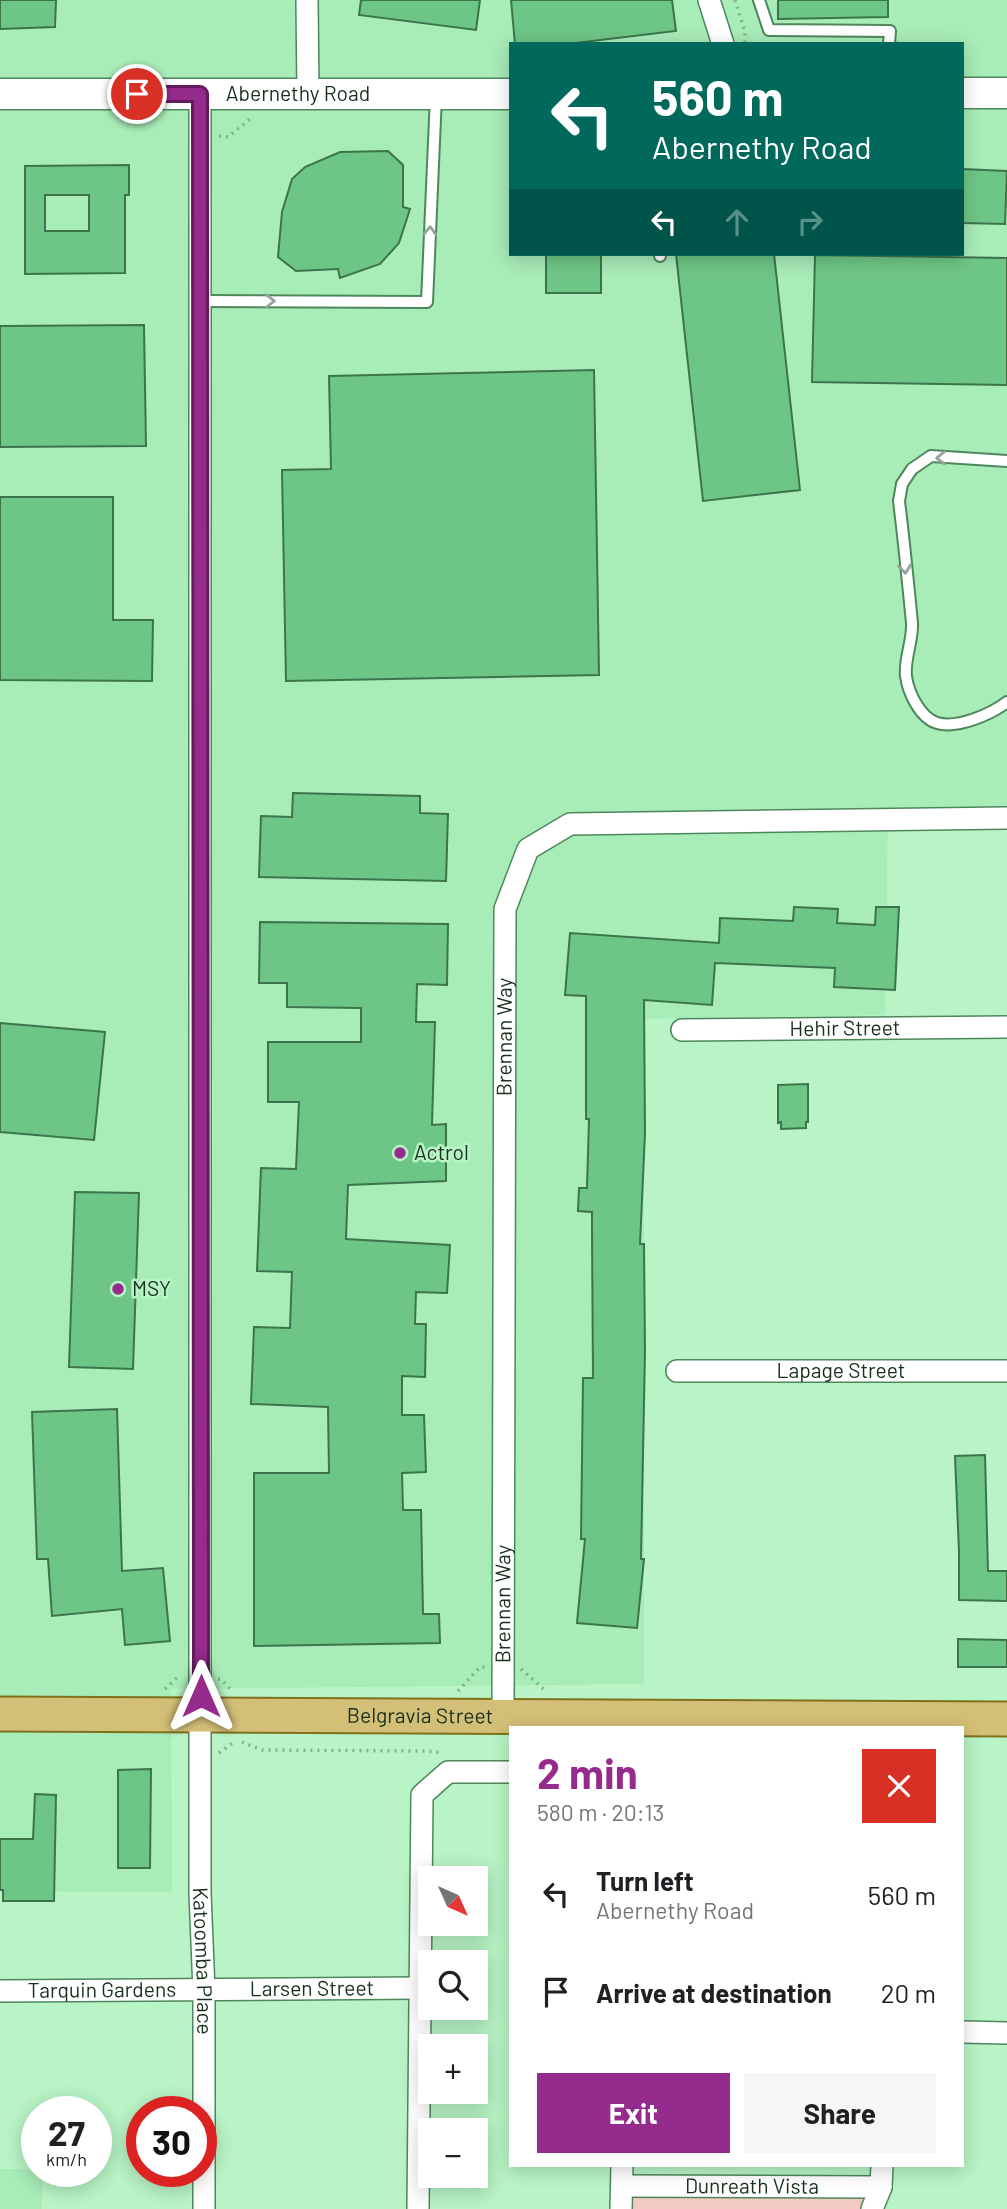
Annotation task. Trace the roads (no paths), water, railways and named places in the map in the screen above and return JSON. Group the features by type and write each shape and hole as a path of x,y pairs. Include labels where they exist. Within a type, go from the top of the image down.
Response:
{"main road":[{"name":"Belgravia Street","path":"0,1714 1007,1719"}],"street":[{"path":"307,0 308,94"},
{"path":"709,0 722,42"},
{"name":"Abernethy Road","path":"0,94 509,93"},
{"path":"964,93 1007,93"},
{"name":"Katoomba Place","path":"200,94 200,1893 204,1991 204,2209"},
{"name":"Brennan Way","path":"503,1716 505,909 528,849 570,824 1007,818"},
{"name":"Hehir Street","path":"682,1030 1007,1027"},
{"name":"Lapage Street","path":"677,1371 1007,1371"},
{"path":"420,1950 422,1795 448,1772 509,1772"},
{"name":"Larsen Street","path":"204,1991 418,1988"},
{"name":"Tarquin Gardens","path":"0,1991 204,1991"},
{"path":"418,2209 420,2020"},
{"path":"964,2032 1007,2033"},
{"path":"872,2209 881,2187 882,2167"},
{"path":"621,2209 622,2175"},
{"name":"Dunreath Vista","path":"622,2175 881,2187"}],"lane":[{"path":"759,0 769,30 890,31 889,42"},
{"path":"202,301 427,302 436,94"},
{"path":"1007,461 931,456 912,470 902,484 899,500 912,627 906,673 911,695 935,723 946,724 971,721 1007,702"}],"place":[{"name":"Actrol","path":"400,1153"},
{"name":"MSY","path":"118,1289"}]}
